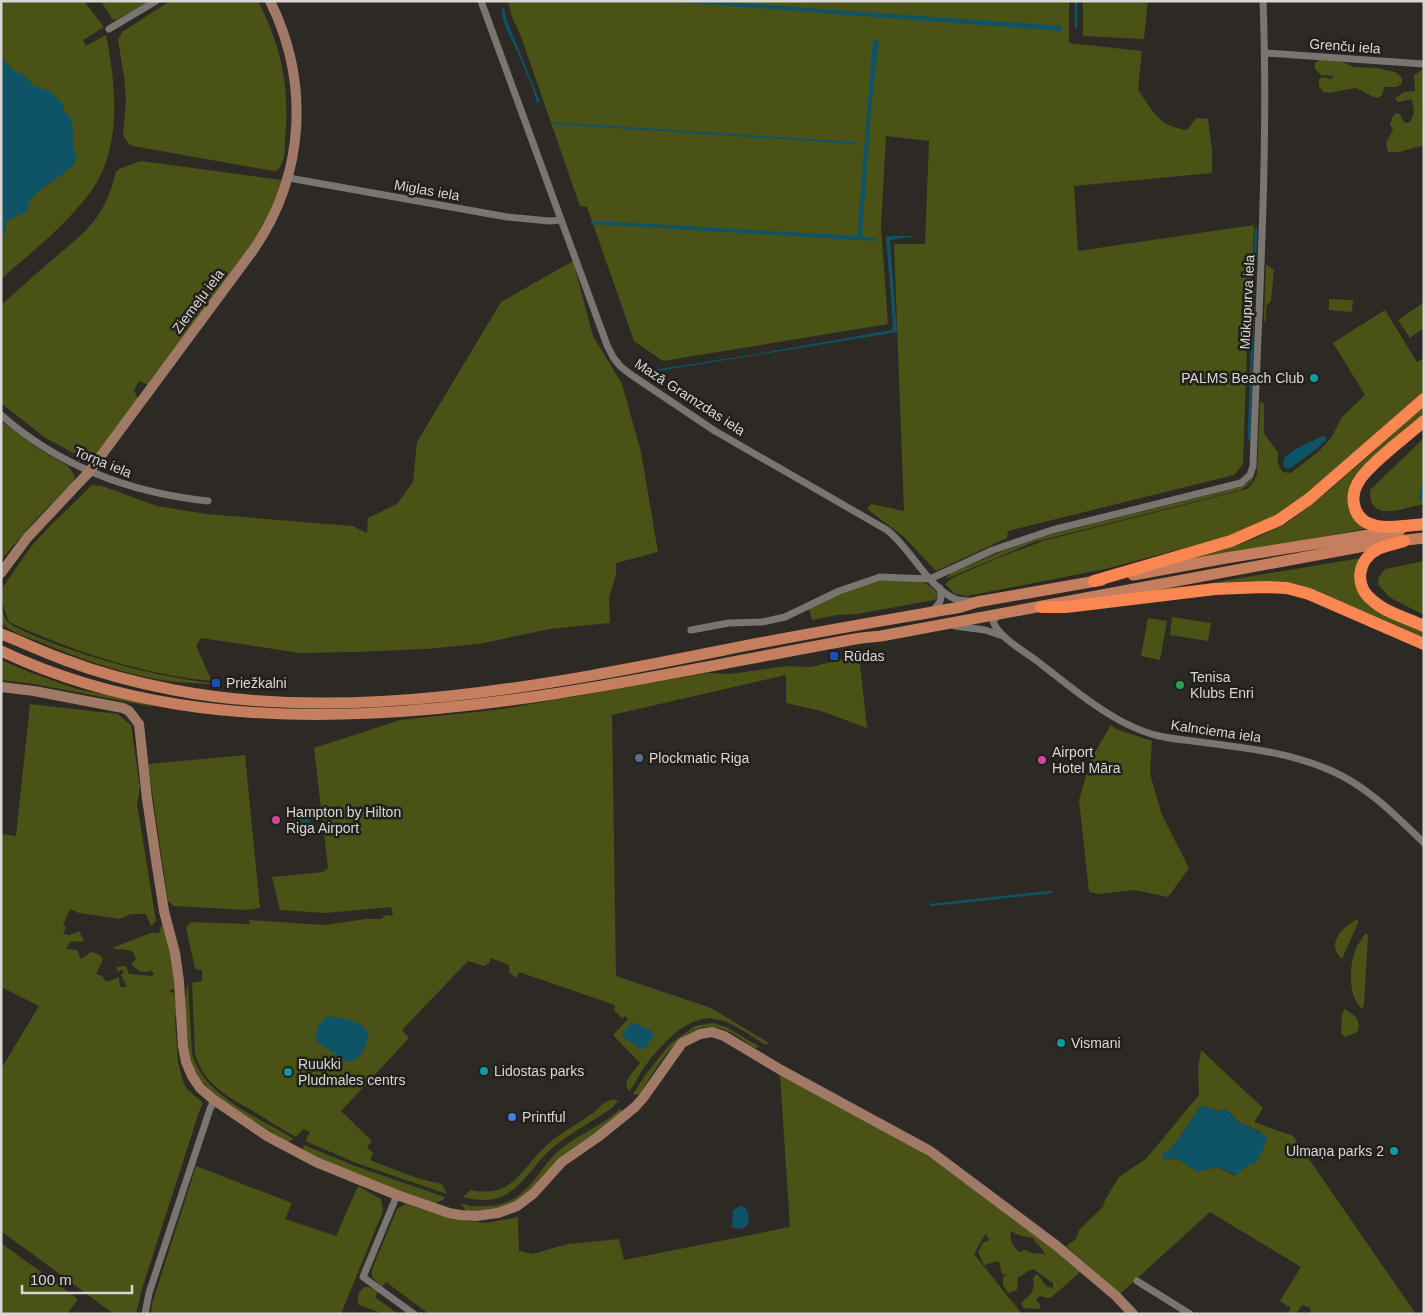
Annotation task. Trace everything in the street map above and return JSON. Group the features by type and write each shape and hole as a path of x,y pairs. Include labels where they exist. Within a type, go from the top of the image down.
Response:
{"highway":[{"path":"1094,582 1231,540 1279,520 1309,499 1424,399"},
{"path":"1424,421 1364,474 1356,486 1354,506 1367,522 1374,526 1392,528 1424,524"},
{"path":"1404,541 1383,547 1372,553 1362,567 1360,581 1366,594 1376,604 1424,626"},
{"path":"1041,607 1066,606 1215,589 1286,588 1309,594 1424,644"}],"main road":[{"path":"3,633 84,667 173,690 254,700 294,702 348,702 443,695 564,679 961,607 977,602 1226,558 1388,533 1424,524"},
{"path":"1,651 71,679 132,695 231,711 321,716 390,713 491,703 614,683 998,615 1074,599 1313,557 1381,543 1424,538"}],"street":[{"path":"109,29 156,1"},
{"name":"Ziemeļu iela","path":"1,573 27,538 89,472 254,249 269,225 288,178 295,149 296,86 290,51 280,21 270,1"},
{"name":"Mazā Gramzdas iela","path":"481,1 607,345 620,366 716,431 887,530 908,550 930,579 940,588 955,599 977,602"},
{"name":"Mūkupurva iela","path":"930,579 1022,539 1241,483 1250,475 1253,466 1261,267 1265,53 1263,1"},
{"name":"Grenču iela","path":"1265,53 1424,64"},
{"name":"Miglas iela","path":"288,178 507,218 549,222 561,220"},
{"name":"Torņa iela","path":"1,415 39,444 89,472 156,494 208,501"},
{"path":"691,630 729,623 762,622 785,617 839,591 880,577 898,576 930,579"},
{"path":"930,612 938,606 941,600 940,588"},
{"name":"Kalnciema iela","path":"998,615 993,621 1005,638"},
{"name":"Kalnciema iela","path":"943,624 985,630 1005,638 1088,699 1120,720 1141,730 1158,736 1275,752 1332,771 1353,782 1378,799 1424,844"},
{"path":"1,687 34,691 123,708 129,711 139,724 156,860 164,911 175,953 179,981 183,1046 186,1062 200,1088 214,1100 295,1152 397,1195 460,1215 476,1216 498,1213 517,1206 533,1194 562,1162 598,1137 635,1107 682,1043 700,1034 712,1032 724,1036 781,1070 930,1151 1058,1246 1134,1314"},
{"path":"145,1314 149,1293 214,1100"},
{"path":"397,1195 363,1277 414,1314"},
{"path":"1137,1281 1190,1314"}],"green space":[{"path":"1,1 84,1 104,27 83,40 86,46 106,35 110,54 114,117 112,138 107,158 100,177 89,194 59,228 1,279"},
{"path":"101,1 150,1 116,20 112,19"},
{"path":"170,1 258,1 273,35 285,86 285,152 278,170 273,171 133,146 129,144 123,135 126,101 118,40 122,32"},
{"path":"508,1 1069,1 1069,43 1142,51 1138,90 1148,105 1163,121 1177,128 1187,130 1196,118 1208,119 1212,150 1212,173 1074,186 1078,251 1254,225 1252,281 1249,286 1243,464 1234,475 1008,531 1007,538 936,571 904,537 867,509 871,504 904,511 894,244 925,244 929,141 886,136 881,227 888,324 663,361 634,341 587,207 580,206 520,34 512,17"},
{"path":"1083,1 1148,1 1144,39 1083,36"},
{"path":"1319,60 1343,62 1354,67 1378,68 1395,72 1402,78 1402,84 1396,87 1384,87 1382,95 1378,98 1355,88 1329,93 1323,92 1319,86 1319,80 1322,77 1331,79 1334,76 1321,75 1315,69 1315,63"},
{"path":"1424,69 1424,145 1399,152 1388,152 1386,143 1393,130 1390,124 1392,118 1396,113 1400,115 1404,122 1408,123 1411,121 1414,112 1412,99 1398,102 1395,98 1404,92 1415,91 1414,75"},
{"path":"141,161 282,180 274,204 254,243 148,385 139,381 134,390 138,399 94,457 89,461 78,461 79,456 44,437 1,403 1,305 92,223 106,202 116,172 119,169"},
{"path":"573,261 593,336 622,384 641,452 658,552 616,563 616,574 609,598 610,623 550,629 479,644 426,649 355,652 300,653 201,638 196,646 212,681 173,676 115,662 59,643 9,622 3,604 3,587 30,548 92,485 102,486 157,506 206,514 352,526 367,533 368,518 397,504 413,482 417,442 501,302"},
{"path":"1266,264 1274,270 1271,301 1266,306 1266,320 1264,323"},
{"path":"1329,299 1353,300 1352,312 1329,310"},
{"path":"1423,303 1424,328 1410,338 1398,320"},
{"path":"1385,310 1417,362 1424,358 1424,393 1313,490 1281,513 1234,535 1105,569 967,596 955,594 945,584 952,578 1043,541 1247,489 1253,483 1257,474 1260,401 1264,404 1264,433 1278,453 1278,463 1281,470 1291,473 1319,451 1331,438 1342,417 1365,395 1333,343"},
{"path":"1424,407 1424,417 1352,482 1365,529 1180,562 1240,544 1287,523 1326,493"},
{"path":"1,421 39,449 68,466 75,476 73,483 38,517 1,560"},
{"path":"1424,438 1424,504 1398,510 1381,511 1371,501 1370,490"},
{"path":"1255,472 1252,482 1241,490 1034,542 946,579 951,573 1005,550 1048,535 1241,487 1249,482"},
{"path":"1361,558 1357,585 1424,630 1424,637 1316,591 1187,587"},
{"path":"1424,561 1424,615 1389,597 1378,584 1379,577 1385,569"},
{"path":"890,579 925,583 935,591 938,597 934,600 812,620 809,608 848,590"},
{"path":"1,609 10,624 29,634 63,647 136,669 212,684 174,682 146,677 113,669 81,658 21,635 8,628 1,623"},
{"path":"1172,617 1211,623 1208,641 1170,635"},
{"path":"1148,618 1167,621 1160,660 1141,656"},
{"path":"859,655 867,728 821,711 786,703 786,675 612,715 616,976 711,1008 769,1043 766,1045 735,1026 722,1021 704,1019 694,1022 673,1035 663,1044 647,1063 629,1091 626,1084 627,1080 640,1063 613,1035 628,1019 625,1016 622,1018 614,1010 615,1005 519,972 516,978 509,972 509,965 491,958 489,963 484,966 468,961 402,1030 409,1038 341,1111 372,1141 367,1147 373,1153 370,1160 417,1178 442,1184 447,1194 356,1163 305,1141 310,1132 303,1129 296,1137 217,1088 198,1064 195,1053 192,983 202,981 202,970 195,969 186,927 191,922 250,924 249,920 324,925 366,919 381,919 386,915 393,916 391,907 325,913 280,910 272,877 323,872 328,868 314,748 400,720 503,709 708,673 730,674 787,666 811,667"},
{"path":"1,660 77,689 134,700 154,707 34,684 1,680"},
{"path":"30,704 118,714 131,725 140,787 137,804 156,921 151,926 146,914 131,914 120,919 79,913 70,909 63,925 66,927 63,934 70,935 79,931 84,941 70,942 66,949 77,950 81,959 91,952 99,954 103,959 96,974 102,976 106,982 119,977 120,987 127,987 121,975 124,971 117,972 117,967 126,966 129,974 152,976 154,973 151,971 140,971 131,964 136,959 133,952 112,948 151,933 159,933 161,926 163,926 174,968 175,988 169,991 174,993 177,1012 175,1018 178,1062 187,1089 203,1103 142,1289 136,1314 114,1314 1,1231 1,1069 39,1006 1,987 1,834 16,836"},
{"path":"1111,725 1116,729 1152,741 1150,774 1162,815 1189,868 1168,897 1135,890 1098,894 1089,892 1079,800 1091,759"},
{"path":"245,755 260,908 247,910 174,906 168,901 148,764"},
{"path":"1358,919 1342,959 1335,947 1338,936 1347,926"},
{"path":"1365,934 1368,937 1364,1004 1362,1009 1354,997 1351,973 1355,951"},
{"path":"188,983 192,1053 198,1068 219,1093 249,1114 294,1139 286,1141 249,1118 222,1100 201,1081 190,1057 185,1008 185,995"},
{"path":"1345,1009 1356,1017 1359,1026 1357,1032 1345,1037 1341,1034 1342,1013"},
{"path":"713,1023 726,1027 760,1047 755,1048 735,1035 719,1028 701,1028 679,1041 660,1062 639,1095 633,1094 670,1044 695,1026"},
{"path":"1201,1050 1263,1108 1254,1122 1293,1136 1416,1314 1311,1314 1310,1308 1302,1305 1296,1314 1287,1314 1291,1308 1280,1301 1301,1267 1210,1212 1120,1294 1066,1246 1076,1239 1079,1230 1103,1207 1105,1200 1119,1177 1146,1159 1199,1095 1198,1069","holes":["1204,1106 1218,1111 1226,1109 1239,1122 1261,1132 1249,1164 1234,1175 1217,1167 1202,1171 1196,1170 1183,1161 1162,1155 1173,1147 1200,1107"]},
{"path":"780,1075 912,1146 932,1159 1054,1247 1080,1272 1052,1297 1040,1296 1036,1299 1041,1306 1039,1309 1023,1308 1021,1303 1032,1292 1034,1286 1033,1278 1036,1275 1047,1287 1053,1288 1053,1283 1033,1269 1018,1277 1017,1290 1008,1293 1003,1285 1003,1277 1006,1275 1002,1274 999,1261 984,1265 978,1252 983,1243 989,1240 986,1233 974,1254 1022,1314 429,1314 386,1282 382,1287 372,1277 372,1269 397,1209 406,1204 453,1219 486,1223 518,1217 519,1251 532,1254 568,1244 619,1239 624,1260 790,1227","holes":["1011,1231 1018,1235 1033,1238 1045,1254 1032,1253 1026,1250 1019,1252 1012,1243"]},
{"path":"614,1099 618,1101 612,1108 560,1142 509,1193 497,1198 482,1200 463,1197 471,1190 486,1192 498,1190 508,1185 553,1140 605,1103"},
{"path":"621,1108 622,1113 526,1196 507,1207 468,1213 461,1204 491,1206 505,1203 516,1197 528,1188 552,1157 568,1143 605,1121"},
{"path":"304,1145 355,1166 445,1197 434,1204 366,1179 306,1152 303,1148"},
{"path":"196,1166 292,1203 285,1219 336,1236 358,1186 381,1199 383,1211 341,1314 151,1314 152,1304"},
{"path":"1,1243 78,1299 67,1314 1,1314"},
{"path":"365,1287 378,1292 375,1297 398,1314 384,1314 359,1305 359,1295"}],"water":[{"path":"663,1 710,1 1062,26 1061,31"},
{"path":"504,8 506,18 540,102 537,103 528,76 503,19 502,9"},
{"path":"873,40 879,40 871,109 862,237 876,238 876,241 591,224 591,222 615,222 857,236"},
{"path":"1,50 4,60 14,71 24,75 33,85 51,92 64,105 64,111 72,119 74,153 77,157 72,167 39,191 30,200 26,212 5,222 6,230 1,239"},
{"path":"553,122 855,142 855,144 553,124"},
{"path":"917,236 890,240 897,332 647,373 647,371 892,330 886,237"},
{"path":"1325,436 1326,440 1308,456 1288,469 1283,466 1284,458 1288,454"},
{"path":"309,812 310,823 307,835 294,835 294,813"},
{"path":"329,1016 356,1022 369,1034 364,1048 356,1059 347,1062 317,1042 316,1033 318,1027"},
{"path":"631,1023 636,1023 653,1032 653,1037 645,1048 640,1049 622,1034"},
{"path":"1204,1106 1218,1111 1226,1109 1239,1122 1267,1136 1257,1162 1244,1168 1237,1175 1217,1167 1198,1172 1176,1158 1164,1160 1162,1155 1173,1147 1200,1107"},
{"path":"740,1206 745,1207 749,1220 745,1227 737,1229 732,1227 733,1210"}],"waterway":[{"path":"1076,1 1076,27"},
{"path":"1249,438 1256,229"},
{"path":"1420,499 1424,479"},
{"path":"931,905 1051,892"}],"place":[{"name":"PALMS Beach Club","path":"1314,378"},
{"name":"Rūdas","path":"834,656"},
{"name":"Priežkalni","path":"216,683"},
{"name":"Tenisa Klubs Enri","path":"1180,685"},
{"name":"Plockmatic Riga","path":"639,758"},
{"name":"Airport Hotel Māra","path":"1042,760"},
{"name":"Hampton by Hilton Riga Airport","path":"276,820"},
{"name":"Vismani","path":"1061,1043"},
{"name":"Lidostas parks","path":"484,1071"},
{"name":"Ruukki Pludmales centrs","path":"288,1072"},
{"name":"Printful","path":"512,1117"},
{"name":"Ulmaņa parks 2","path":"1394,1151"}]}
